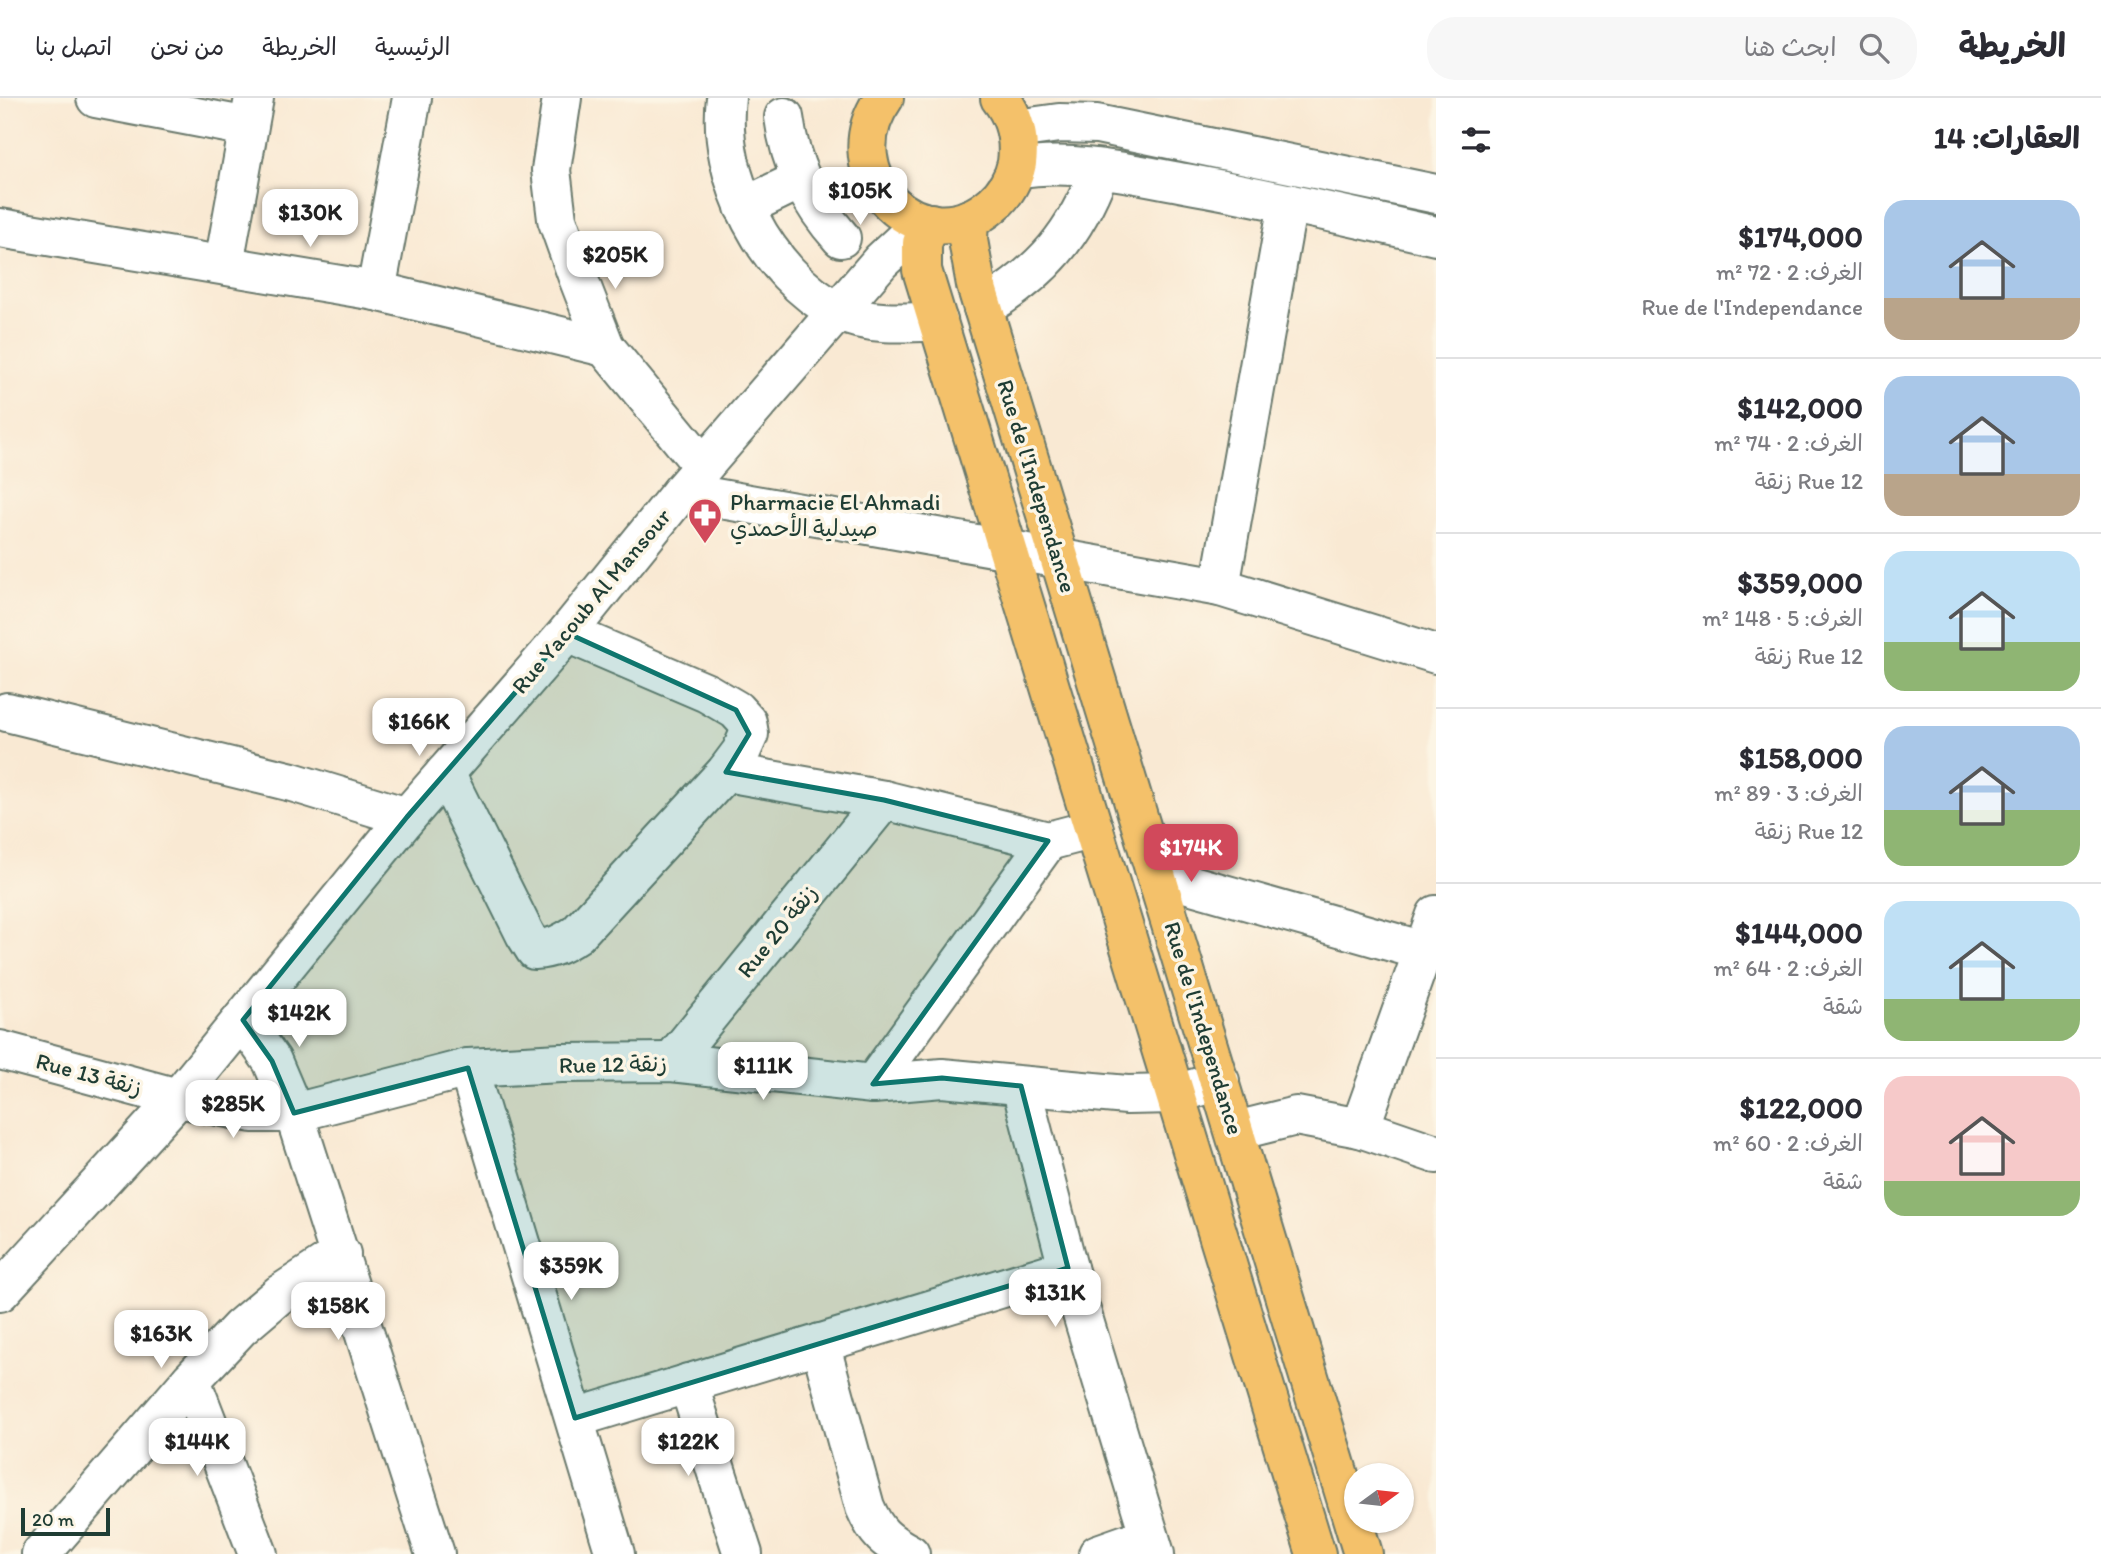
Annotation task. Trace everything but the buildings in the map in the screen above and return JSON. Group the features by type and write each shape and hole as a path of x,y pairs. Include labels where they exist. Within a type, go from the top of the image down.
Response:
{"main road":[{"path":"869,103 866,145 873,179 916,217 957,223 985,211 1009,185 1016,169 1018,149 1015,111"},
{"name":"Rue de l'Independance","path":"916,217 922,243 920,261 1316,1554"},
{"name":"Rue de l'Independance","path":"969,219 971,263 983,308 1363,1554"}],"street":[{"path":"96,98 251,113 224,264"},
{"path":"376,291 412,98"},
{"path":"562,98 551,170 557,219 605,347 692,479 1009,550 1220,587 1436,654"},
{"path":"726,98 726,139 732,174 744,207 761,239 783,267 808,291 838,311 887,322 938,321"},
{"path":"1015,111 1059,123 1097,124 1436,194"},
{"path":"784,117 787,139 800,180 811,201 841,238"},
{"path":"1016,169 1058,165 1100,169 1175,181 1436,236"},
{"path":"983,308 1018,285 1056,250 1089,198 1100,169"},
{"path":"744,207 800,180"},
{"path":"1220,587 1288,204"},
{"name":"Rue Yacoub Al Mansour","path":"0,1292 178,1098 407,817 567,633 692,479 881,261 889,234 916,217"},
{"path":"0,228 376,291 605,347"},
{"path":"445,773 525,934 535,950 538,950 558,946 577,934 726,772 741,752 749,734 747,722 736,710 707,693 567,633"},
{"path":"8,712 292,782 407,817"},
{"path":"726,772 884,800 1048,841 1094,829"},
{"name":"Rue 20 زنقة","path":"671,1062 884,800"},
{"path":"873,1084 1048,841"},
{"path":"1157,876 1424,951"},
{"path":"1360,1129 1436,915"},
{"path":"243,1020 272,1061 294,1113 436,1554"},
{"name":"Rue 13 زنقة","path":"0,1050 178,1098"},
{"name":"Rue 12 زنقة","path":"178,1098 252,1113 294,1113 468,1068 561,1063 671,1062 873,1084 942,1078 1127,1096 1175,1094 1220,1081"},
{"path":"468,1068 615,1554"},
{"path":"1021,1086 1068,1268 1152,1545 1098,1554"},
{"path":"1236,1131 1296,1116 1360,1129 1436,1154"},
{"path":"41,1554 191,1380 240,1328 280,1294 341,1254"},
{"path":"575,1418 1068,1268"},
{"path":"820,1343 865,1507 873,1525 888,1543 910,1554"},
{"path":"191,1380 258,1554"},
{"path":"688,1383 743,1554"}],"highlighted area":[{"path":"567,633 736,710 749,734 726,772 884,800 1048,841 873,1084 942,1078 1021,1086 1068,1268 575,1418 468,1068 294,1113 272,1061 243,1020 407,817"}],"place":[{"name":"Pharmacie El Ahmadi صيدلية الأحمدي","path":"705,545"}]}
